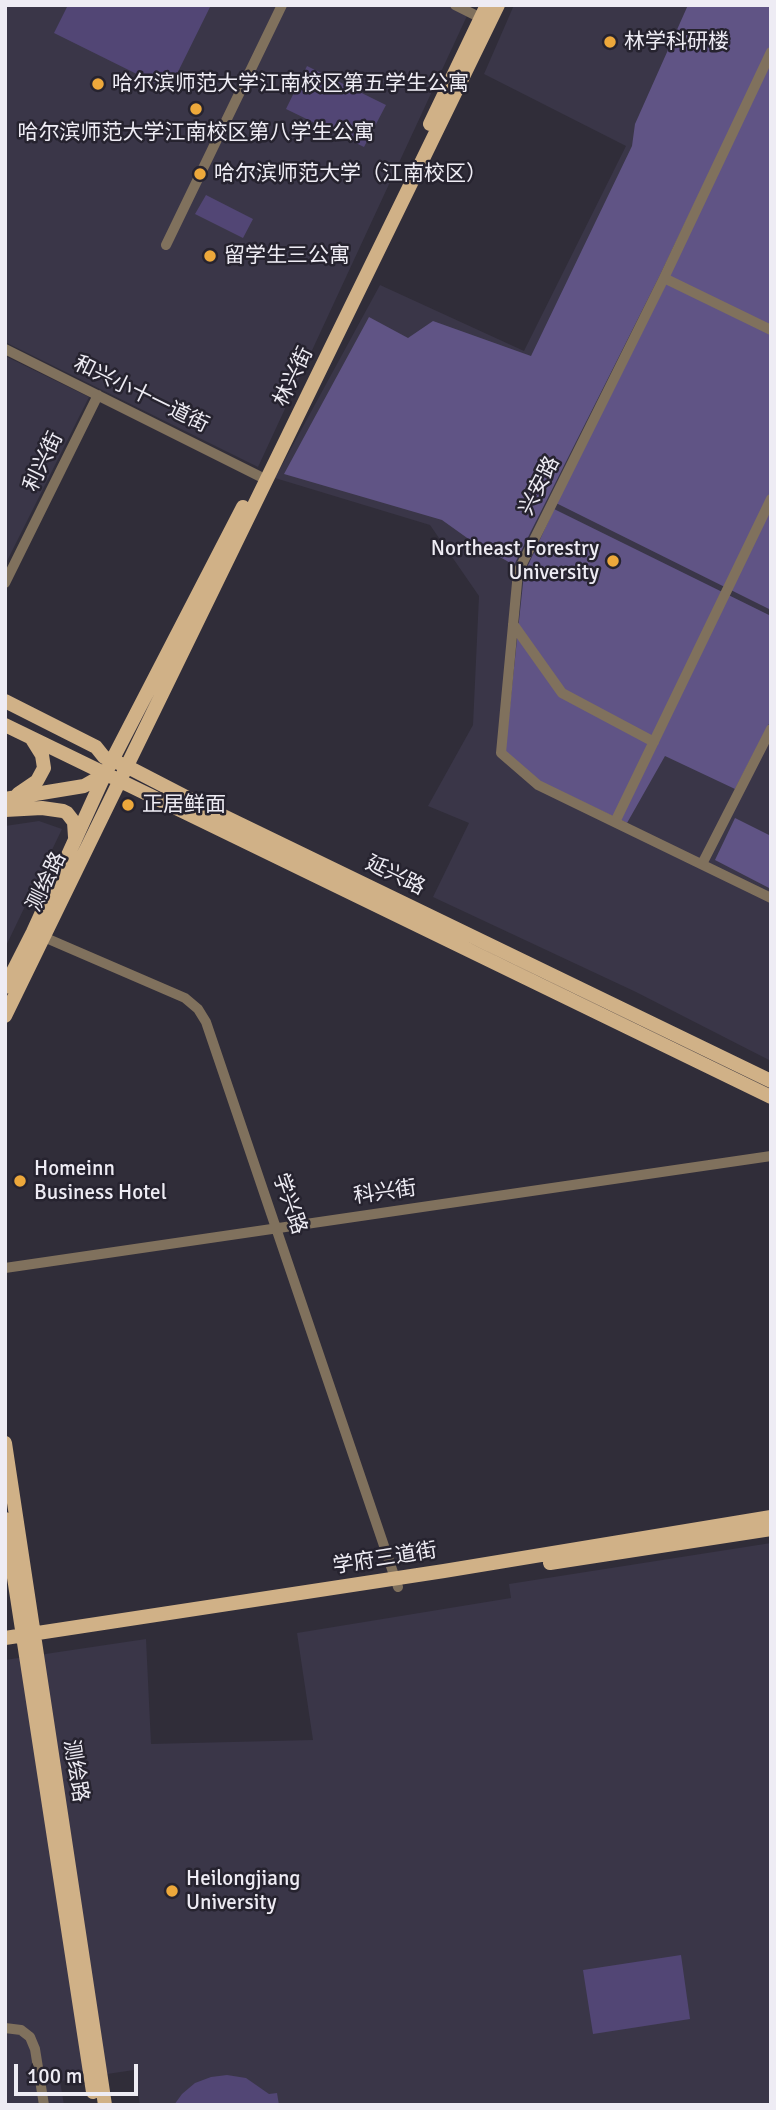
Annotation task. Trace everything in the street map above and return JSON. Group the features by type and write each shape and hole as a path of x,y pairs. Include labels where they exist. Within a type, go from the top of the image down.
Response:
{"main road":[{"name":"林兴街","path":"113,767 498,5"},
{"name":"林兴街","path":"113,767 259,476 484,12"},
{"name":"延兴路","path":"5,701 96,747 113,767 771,1097"},
{"path":"5,715 113,767"},
{"name":"延兴路","path":"5,725 31,738 113,767 223,817 771,1081"},
{"path":"6,799 30,788 42,774 44,761 31,738"},
{"path":"6,799 84,786 113,767"},
{"name":"测绘路","path":"5,1016 75,840 113,767"},
{"name":"测绘路","path":"5,988 38,935 113,767"},
{"path":"5,810 42,808 63,811 74,822 75,840"},
{"name":"测绘路","path":"5,1443 29,1639 95,2105"},
{"name":"学府三道街","path":"397,1582 771,1517"},
{"name":"测绘路","path":"5,1520 29,1639 105,2105"},
{"name":"学府三道街","path":"5,1638 29,1639 397,1582 771,1529"},
{"name":"学府三道街","path":"5,1648 29,1639"}],"street":[{"path":"166,245 282,5"},
{"path":"455,5 484,12"},
{"name":"兴安路","path":"771,52 664,278 518,572 501,753 538,785 771,898"},
{"path":"664,278 771,330"},
{"name":"和兴小十一道街","path":"5,349 259,476"},
{"name":"利兴街","path":"5,583 98,396"},
{"path":"615,822 767,517 771,499"},
{"path":"513,624 562,693 654,742"},
{"path":"702,864 771,729"},
{"name":"学兴路","path":"38,935 185,998 198,1009 206,1022 397,1582"},
{"name":"科兴街","path":"5,1268 771,1156"},
{"path":"5,2028 21,2030 30,2037 35,2049 44,2105"}],"shaded area":[{"name":"哈尔滨师范大学（江南校区）","path":"5,5 472,5 258,467 5,342"},
{"path":"68,5 211,5 169,90 54,33"},
{"name":"Northeast Forestry University","path":"514,5 771,5 771,1061 636,992 433,897 469,823 428,806 473,725 479,596 430,525 275,478 380,285 524,351 626,146 484,74"},
{"path":"688,5 771,5 771,44 660,275 514,565 470,540 442,520 284,474 369,317 408,338 433,321 531,356 632,146 635,124"},
{"path":"771,62 771,327 668,277"},
{"path":"307,66 386,105 364,147 286,109"},
{"path":"206,195 253,219 243,238 195,214"},
{"path":"665,283 771,334 771,610 556,503"},
{"path":"5,356 89,397 5,565"},
{"path":"554,509 771,616 771,720 735,789 665,756 627,823 541,782 505,752 524,574"},
{"path":"735,818 771,836 771,889 715,860"},
{"path":"39,821 62,829 5,948 5,826"},
{"path":"771,1543 771,2105 140,2105 134,2070 60,2081 64,2105 5,2105 5,1660 146,1639 151,1744 313,1740 297,1633 511,1598 509,1584"},
{"path":"681,1955 690,2019 593,2034 583,1970"},
{"path":"227,2075 246,2078 269,2094 277,2093 279,2105 174,2105 195,2083"}],"place":[{"name":"林学科研楼","path":"610,42"},
{"name":"哈尔滨师范大学江南校区第五学生公寓","path":"98,84"},
{"name":"哈尔滨师范大学江南校区第八学生公寓","path":"196,109"},
{"name":"哈尔滨师范大学（江南校区）","path":"200,174"},
{"name":"留学生三公寓","path":"210,256"},
{"name":"Northeast Forestry University","path":"613,561"},
{"name":"正居鲜面","path":"128,805"},
{"name":"Homeinn Business Hotel","path":"20,1181"},
{"name":"Heilongjiang University","path":"172,1891"}]}
